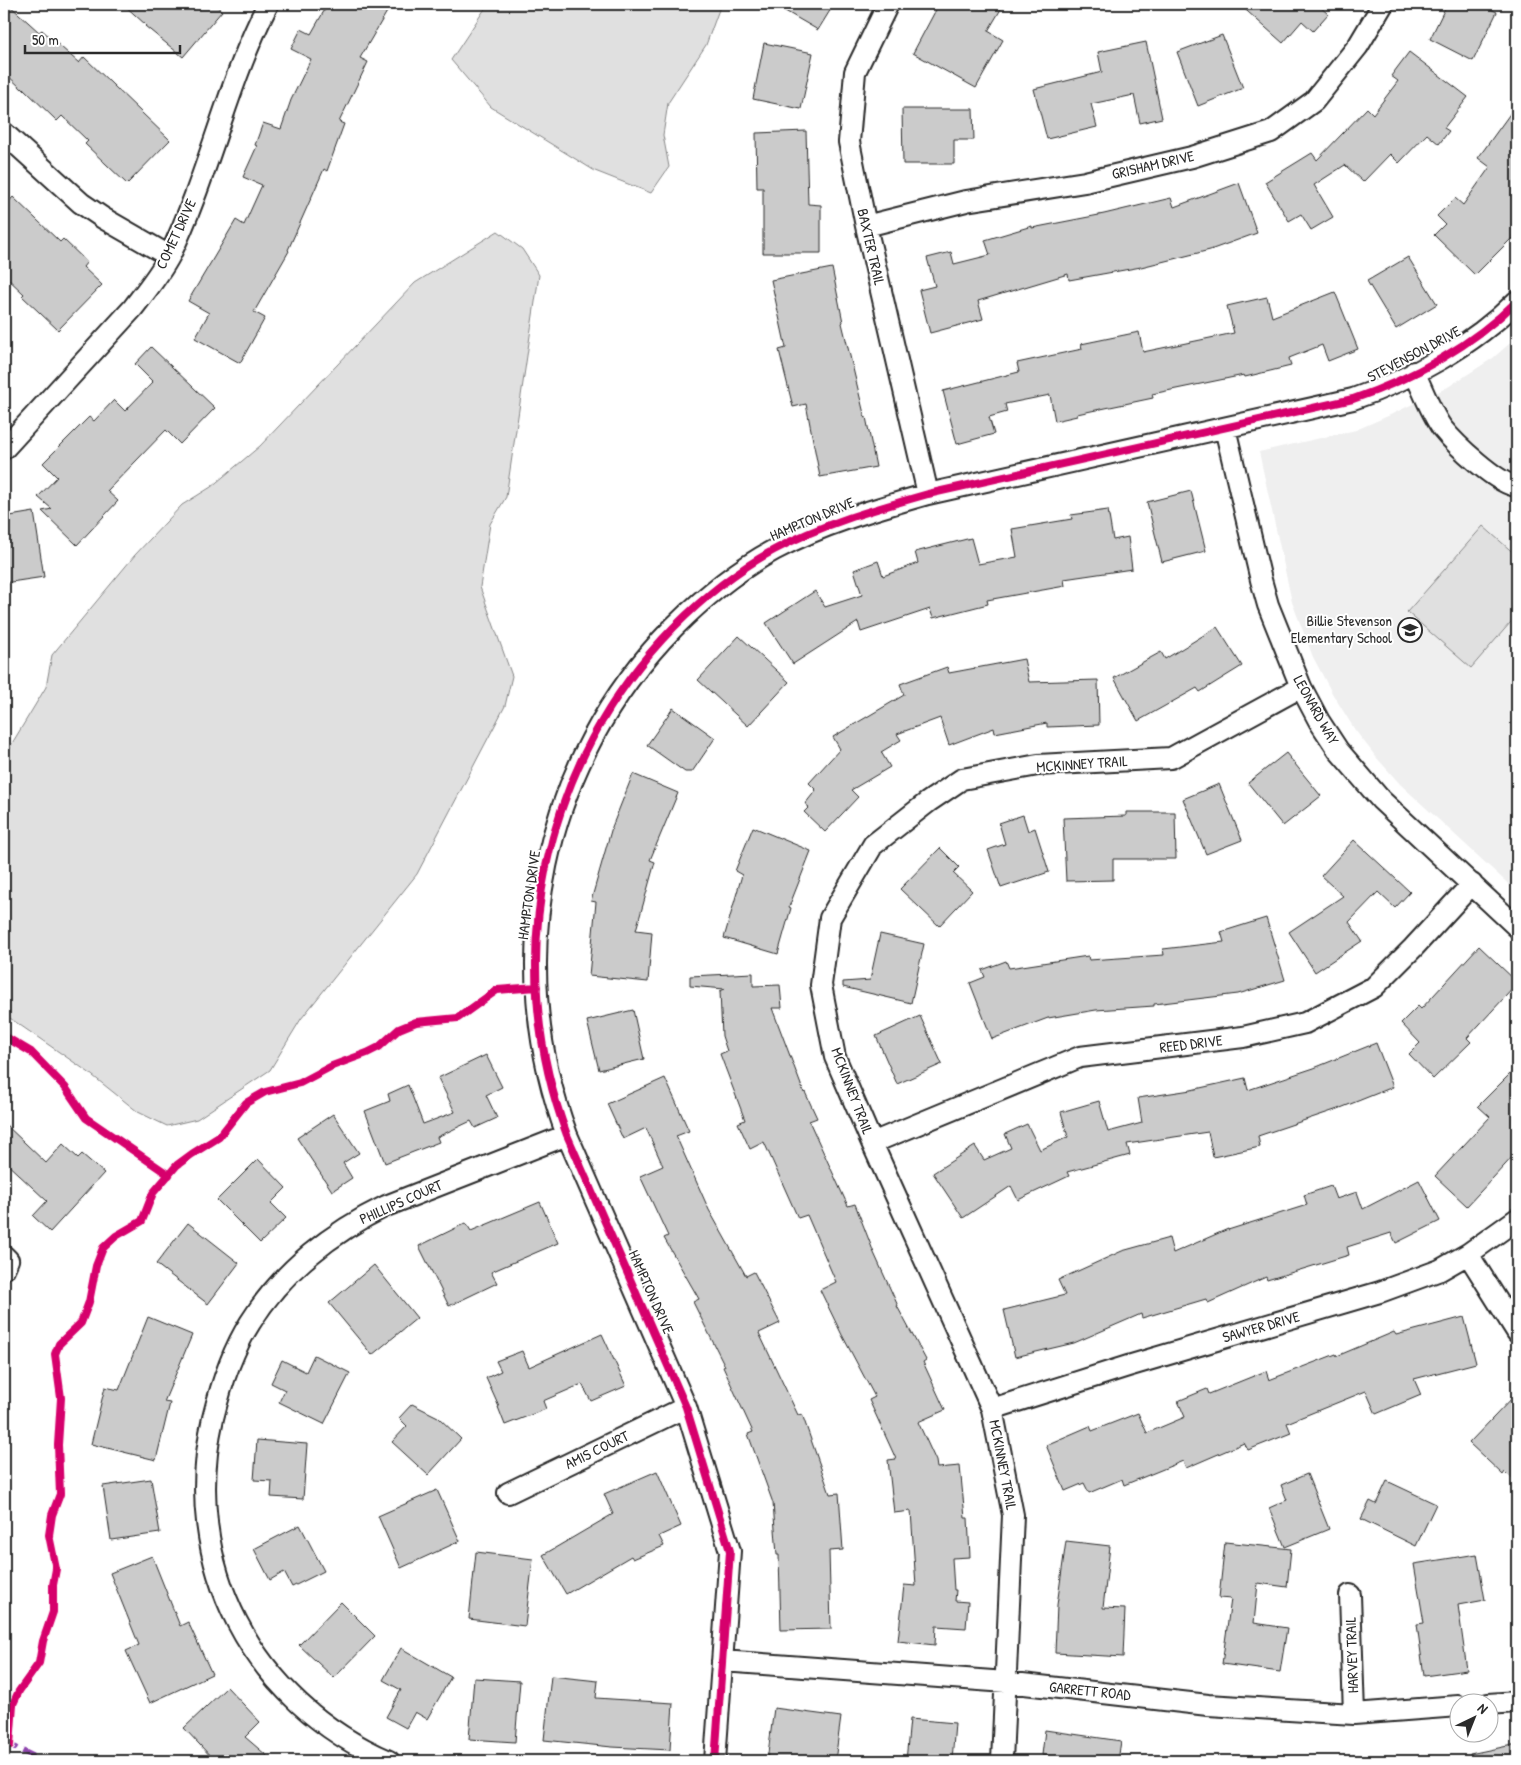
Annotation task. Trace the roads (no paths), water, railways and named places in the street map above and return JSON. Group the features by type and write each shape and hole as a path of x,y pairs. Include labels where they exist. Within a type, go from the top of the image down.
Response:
{"street":[{"name":"COMET DRIVE","path":"4,449 133,308 152,284 169,256 188,212 251,42 268,4"},
{"name":"BAXTER TRAIL","path":"888,4 855,72 849,142 866,226 928,494"},
{"name":"GRISHAM DRIVE","path":"866,226 966,201 1085,182 1192,157 1271,132 1314,101 1358,46 1382,4"},
{"path":"4,133 80,203 169,256"},
{"name":"STEVENSON DRIVE","path":"1225,428 1353,399 1381,390 1467,342 1517,301"},
{"path":"1414,372 1442,427 1453,440 1497,479 1517,486"},
{"name":"HAMPTON DRIVE","path":"715,1761 730,1551 686,1407 567,1135 549,1079 543,1046 535,958 536,929 551,842 564,802 593,734 612,703 655,647 710,594 738,573 773,551 835,522 866,511 928,494 1225,428"},
{"name":"LEONARD WAY","path":"1225,428 1268,606 1301,687 1319,721 1338,750 1381,800 1517,927"},
{"name":"MCKINNEY TRAIL","path":"1002,1761 1013,1515 992,1409 835,1057 821,985 830,918 873,845 928,802 962,779 1038,765 1171,758 1301,687"},
{"name":"REED DRIVE","path":"872,1143 1080,1057 1243,1037 1305,1023 1374,987 1472,884"},
{"name":"PHILLIPS COURT","path":"389,1761 343,1738 298,1703 255,1652 225,1598 215,1568 209,1541 205,1488 209,1439 216,1404 226,1372 250,1323 268,1297 288,1275 326,1241 365,1216 386,1206 567,1135"},
{"name":"SAWYER DRIVE","path":"992,1409 1138,1363 1380,1292 1440,1270 1468,1254 1517,1219"},
{"path":"1468,1254 1517,1332"},
{"name":"AMIS COURT","path":"508,1493 686,1407"},
{"name":"HARVEY TRAIL","path":"1350,1595 1354,1714"},
{"name":"GARRETT ROAD","path":"722,1661 1006,1682 1208,1705 1354,1714 1448,1707"},
{"path":"1498,1703 1517,1702"}],"place":[{"name":"Billie Stevenson Elementary School","path":"1410,630"}]}
